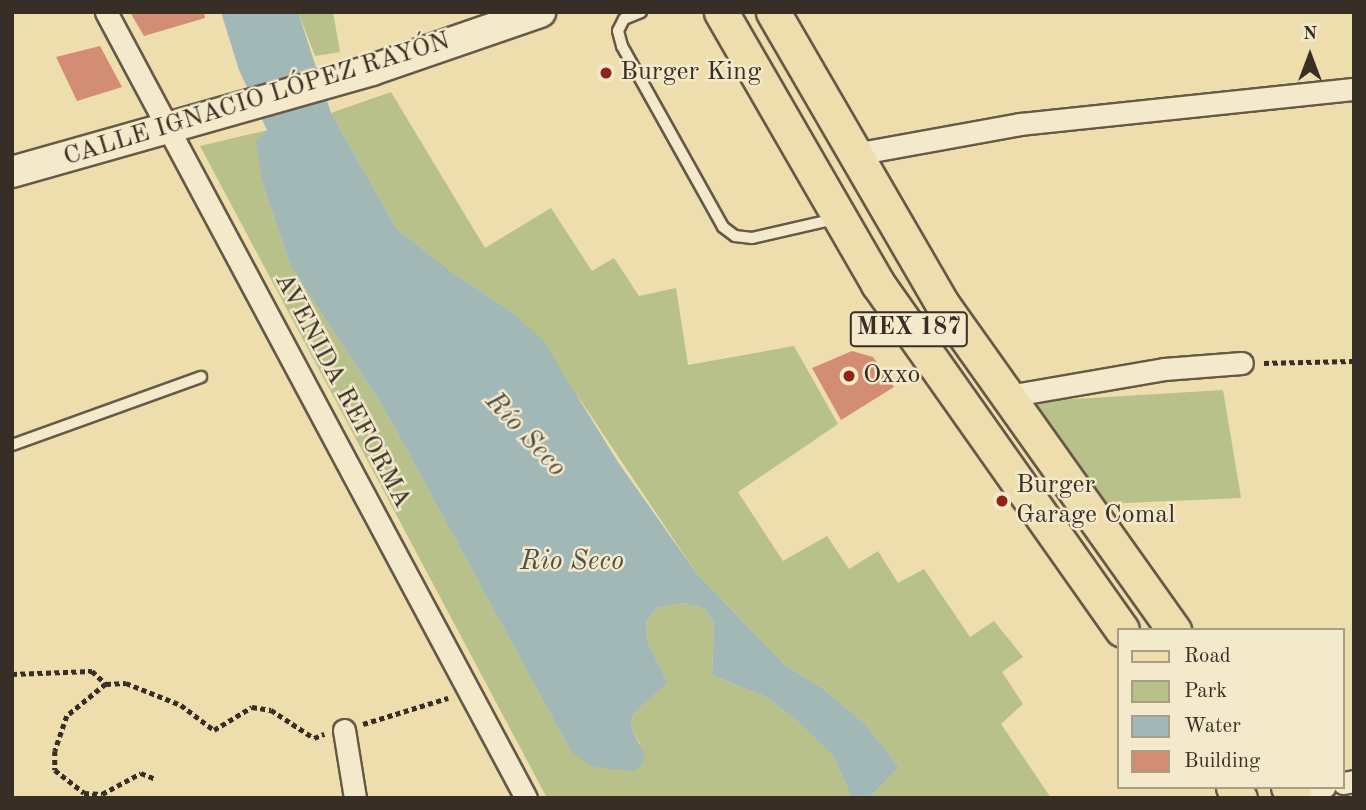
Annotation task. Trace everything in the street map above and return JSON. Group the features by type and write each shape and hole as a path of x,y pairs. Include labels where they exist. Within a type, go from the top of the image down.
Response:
{"main road":[{"name":"CALLE IGNACIO LÓPEZ RAYÓN","path":"12,172 372,70 540,12"},
{"name":"MEX 187","path":"721,12 878,284 1121,628"},
{"name":"MEX 187","path":"773,12 943,305 1173,628"}],"street":[{"name":"AVENIDA REFORMA","path":"106,12 526,798"},
{"path":"855,154 1020,124 1354,89"},
{"path":"1008,396 1164,369 1242,363"},
{"path":"344,730 355,798"}],"lane":[{"path":"641,12 622,16 618,31 622,46 723,227 735,236 752,238 840,218"},
{"path":"12,445 201,377"}],"path":[{"path":"1242,363 1354,361"},
{"path":"12,674 92,671 106,684"},
{"path":"156,779 141,773 102,794 84,793 55,770 55,751 67,716 106,684 126,683 181,705 215,730 252,707 271,710 314,738 469,690"}],"green space":[{"path":"298,12 333,12 340,52 315,56"},
{"path":"391,92 485,248 551,208 592,271 614,258 639,296 676,288 688,365 794,346 838,424 738,492 783,561 827,536 849,569 878,551 898,583 924,569 970,637 994,621 1023,657 1002,672 1023,704 1001,724 1051,798 869,798 899,767 866,725 825,690 785,665 697,574 581,401 511,311 453,273 397,229 331,113"},
{"path":"268,130 257,141 261,179 290,265 385,410 571,752 640,744 631,727 633,714 668,683 648,643 646,622 657,608 682,603 705,609 714,624 712,675 766,697 797,721 833,756 852,798 547,798 200,146"},
{"path":"1223,390 1241,498 1102,504 1025,402"}],"water":[{"name":"Rio Seco","path":"221,12 298,12 331,113 397,229 453,273 511,311 543,341 618,462 697,574 785,665 825,690 866,725 899,767 869,798 852,798 833,756 797,721 766,697 712,675 714,624 705,609 682,603 657,608 646,622 648,643 668,683 633,714 631,727 645,756 641,766 633,771 594,767 571,752 385,410 290,265 261,179 256,141 267,130 239,70"}],"building":[{"path":"130,12 204,12 205,18 144,36"},
{"path":"100,46 122,87 77,101 56,57"},
{"path":"852,351 873,357 894,387 841,420 812,368"}],"place":[{"name":"Burger King","path":"606,73"},
{"name":"Oxxo","path":"849,376"},
{"name":"Burger Garage Comal","path":"1002,501"}],"water label":[{"name":"Río Seco","path":"525,435"}]}
